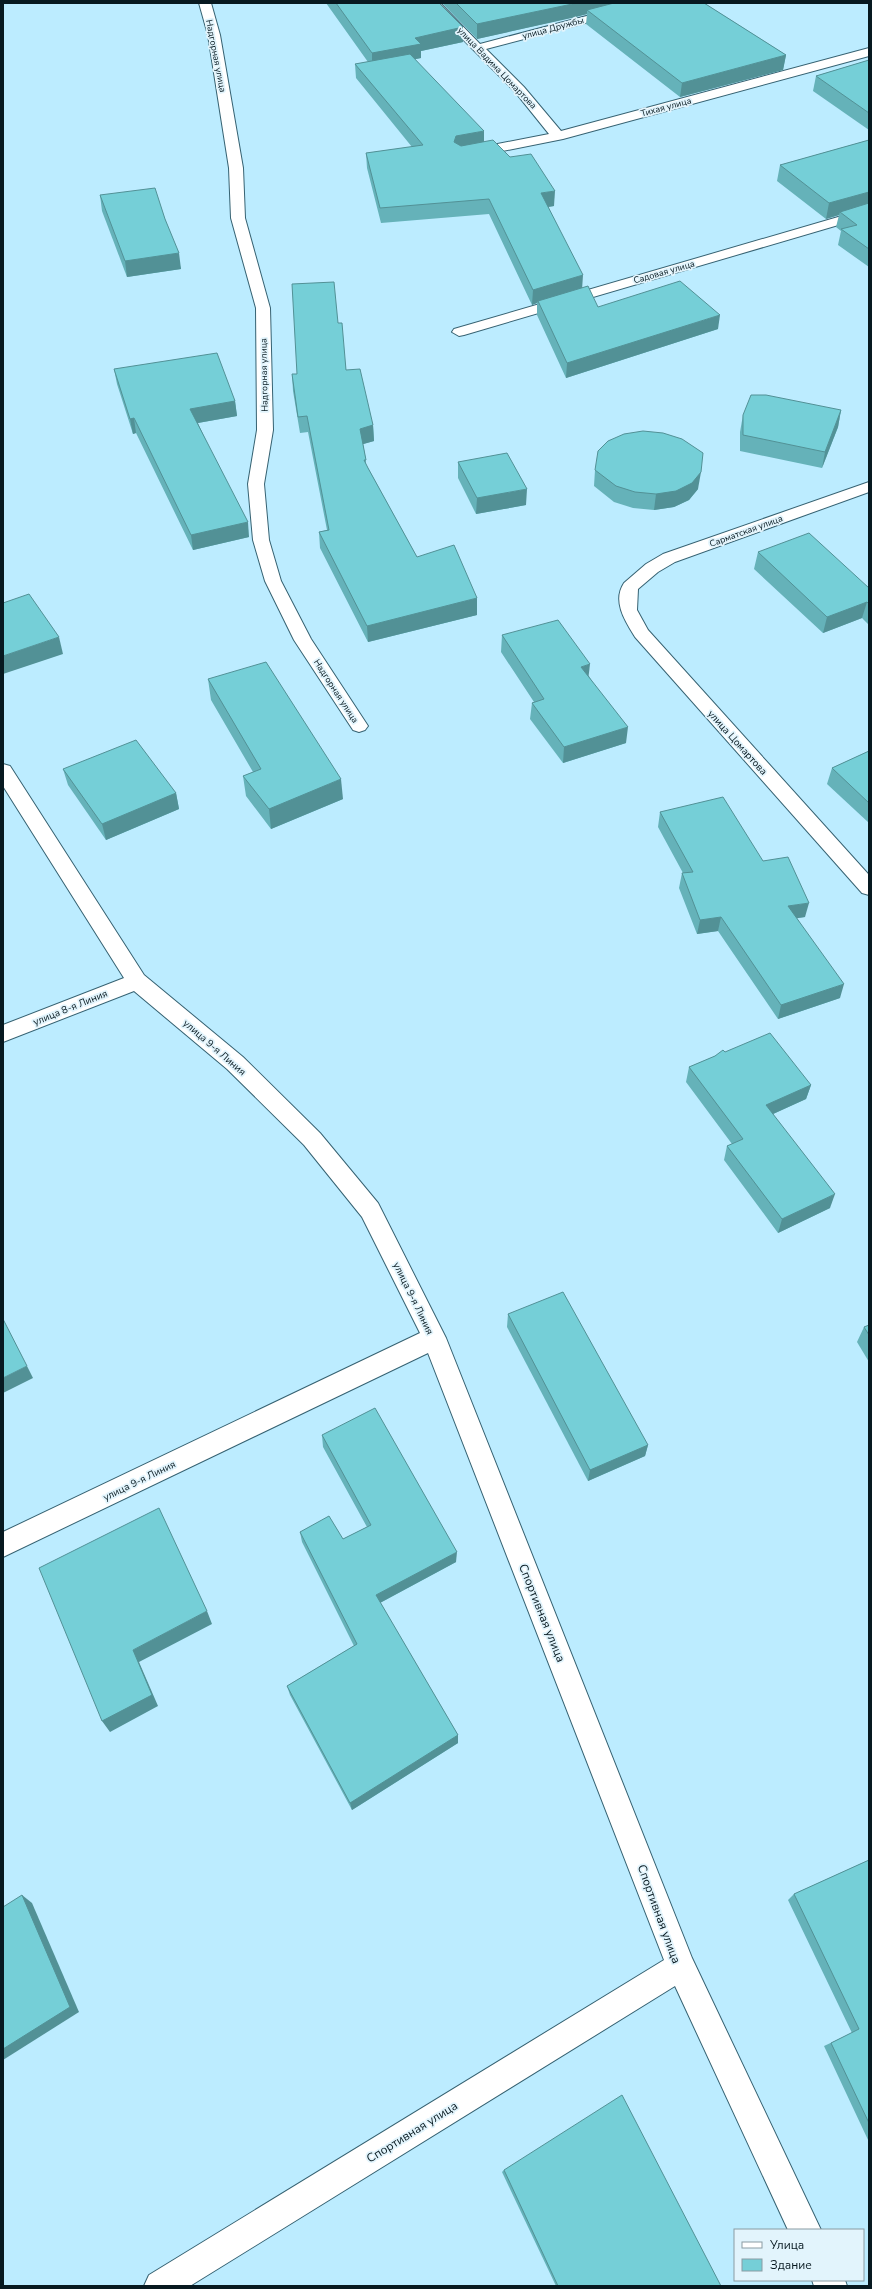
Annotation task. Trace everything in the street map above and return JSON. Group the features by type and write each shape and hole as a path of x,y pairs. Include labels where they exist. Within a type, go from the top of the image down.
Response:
{"street":[{"name":"Надгорная улица","path":"205,3 214,35 236,168 238,218 263,308 265,430 256,484 261,540 273,581 303,640 359,726"},
{"name":"улица Вадима Цомартова","path":"433,3 520,90 558,136"},
{"name":"улица Дружбы","path":"478,48 650,3"},
{"name":"Тихая улица","path":"461,155 558,136 869,52"},
{"name":"Садовая улица","path":"459,332 869,212"},
{"name":"Сарматская улица","path":"630,587 652,568 669,558 869,488"},
{"name":"улица Цомартова","path":"630,587 628,610 640,633 868,886"},
{"name":"улица 9-я Линия","path":"3,771 137,981 235,1063 312,1139 370,1210 434,1338 3,1545"},
{"name":"улица 8-я Линия","path":"3,1034 137,981"},
{"name":"Спортивная улица","path":"160,2286 681,1966 434,1338"},
{"path":"681,1966 805,2229"}],"building":[{"path":"336,3 439,3 463,27 415,38 421,44 372,53"},
{"path":"456,3 577,3 477,24"},
{"path":"614,3 704,3 786,55 682,83 587,10"},
{"path":"410,54 484,131 456,136 454,142 461,146 493,140 510,157 531,154 555,191 541,193 583,275 533,290 489,199 380,208 366,153 423,145 355,64"},
{"path":"869,60 869,113 816,76"},
{"path":"869,140 869,192 829,203 780,165"},
{"path":"155,188 165,219 179,253 125,261 100,195"},
{"path":"869,203 869,249 841,229 857,225 840,212"},
{"path":"680,281 720,315 567,363 538,301 588,286 598,307"},
{"path":"334,282 338,323 342,323 346,370 360,369 373,425 360,429 366,460 364,460 417,557 454,545 477,598 367,626 319,532 329,530 307,416 298,417 292,374 297,374 292,284"},
{"path":"217,353 235,401 190,409 248,522 191,535 134,418 130,419 114,369"},
{"path":"751,395 766,395 841,410 825,452 743,435 743,415"},
{"path":"643,431 663,433 682,439 703,453 701,472 692,483 676,491 656,494 635,492 616,486 595,470 598,451 608,441 624,434"},
{"path":"507,453 527,489 477,498 458,462"},
{"path":"809,533 869,588 869,604 867,602 827,617 758,552"},
{"path":"29,594 59,637 3,656 3,603"},
{"path":"558,620 590,664 581,667 628,727 564,747 532,703 544,699 502,635"},
{"path":"266,662 341,779 269,809 243,776 261,769 208,679"},
{"path":"136,740 176,793 102,824 63,769"},
{"path":"869,751 869,803 832,768"},
{"path":"723,797 763,861 788,857 809,903 788,906 844,984 781,1005 721,917 700,920 682,873 693,872 660,812"},
{"path":"770,1033 811,1085 766,1105 835,1194 782,1219 727,1146 743,1139 689,1067 715,1056 723,1050 725,1052"},
{"path":"563,1292 648,1445 590,1470 508,1314"},
{"path":"3,1319 27,1366 3,1378"},
{"path":"869,1325 869,1335 864,1327"},
{"path":"375,1408 457,1552 376,1595 458,1735 350,1803 287,1686 357,1644 300,1532 329,1516 343,1539 371,1525 322,1435"},
{"path":"159,1508 207,1611 133,1650 152,1695 102,1721 39,1568"},
{"path":"869,1860 869,2123 831,2043 859,2029 794,1894"},
{"path":"22,1895 70,2007 3,2049 3,1907"},
{"path":"622,2095 721,2286 558,2286 504,2170"}]}
